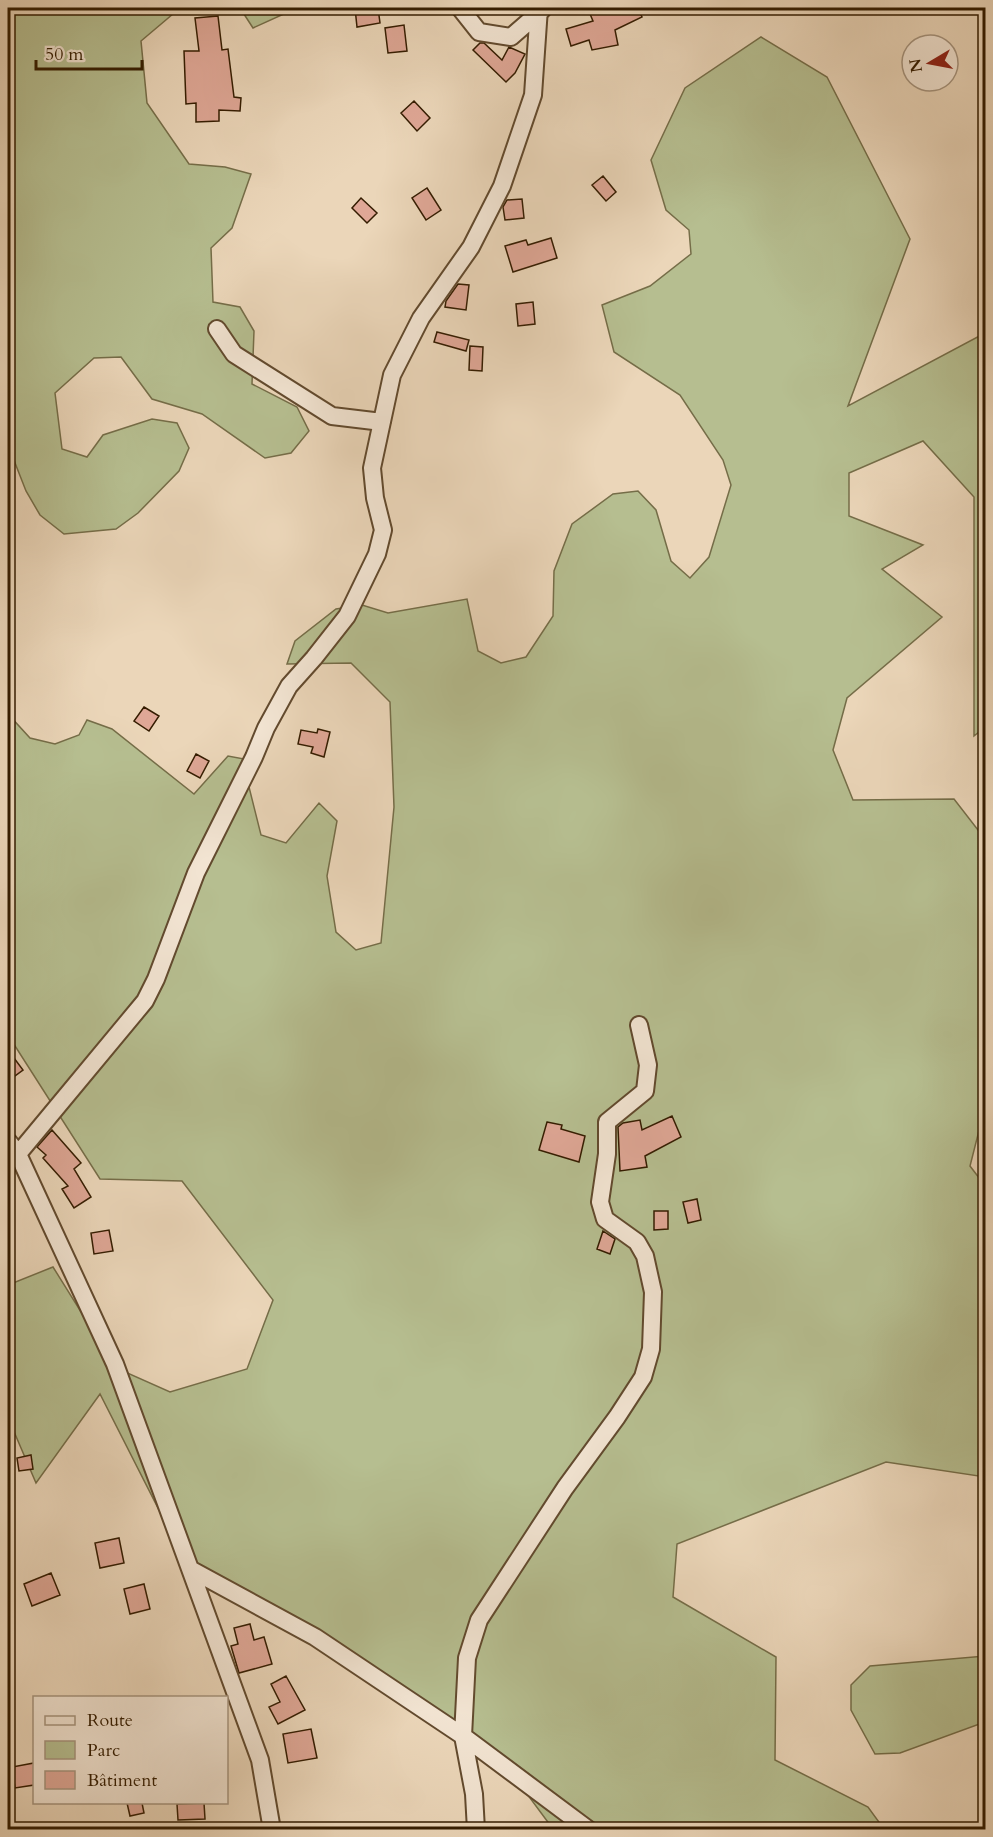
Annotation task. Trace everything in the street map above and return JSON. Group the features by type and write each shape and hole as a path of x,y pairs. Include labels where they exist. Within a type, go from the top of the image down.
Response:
{"street":[{"path":"460,8 479,32 511,37 541,9"},
{"path":"272,1830 260,1760 115,1364 13,1147 145,1001 196,873 254,757 266,728 289,686 347,616 377,554 383,530 375,498 372,468 392,375 421,318 471,247 502,186 533,95 541,9"},
{"path":"217,329 234,354 332,416 382,422"},
{"path":"476,1830 474,1794 463,1736 467,1658 479,1620 565,1488 643,1377 651,1349 652,1292 645,1256 637,1242 605,1219 600,1202 607,1154 607,1122 645,1091 648,1065 639,1025"},
{"path":"190,1569 315,1637 463,1736 589,1830"}],"green space":[{"path":"8,8 180,8 141,41 147,103 189,164 225,167 251,174 232,228 211,248 213,302 240,307 254,331 252,384 297,407 309,431 291,453 265,458 202,414 152,399 121,357 94,358 55,393 62,449 87,457 103,435 152,419 177,423 189,448 179,471 138,513 116,529 64,534 40,515 26,491 8,445"},
{"path":"240,8 297,8 253,28"},
{"path":"761,37 827,77 910,239 848,406 985,333 985,727 974,736 974,497 923,441 849,473 849,516 923,545 882,569 942,617 847,698 833,750 853,800 954,799 985,839 986,1103 970,1166 986,1187 985,1477 886,1462 677,1544 673,1597 776,1657 775,1760 868,1807 884,1829 553,1829 516,1779 316,1641 191,1573 100,1394 36,1483 12,1427 8,1429 8,1285 53,1267 116,1368 170,1392 247,1369 273,1300 182,1181 100,1179 8,1035 8,714 30,738 55,744 79,735 87,720 112,729 194,794 228,756 255,761 248,783 261,835 286,843 319,803 337,821 327,876 336,932 356,950 381,943 394,807 390,702 351,663 287,664 295,641 336,609 362,605 388,613 467,599 478,651 501,663 526,657 553,616 554,571 572,524 613,494 638,491 656,510 671,561 690,578 709,557 731,485 723,460 680,395 614,352 602,305 650,286 691,254 689,230 666,210 651,160 685,88"},
{"path":"985,1656 985,1722 900,1753 875,1754 851,1710 851,1685 870,1666"}],"building":[{"path":"355,8 378,8 380,23 357,27"},
{"path":"603,8 637,8 642,17 615,30 618,45 592,50 589,40 571,46 566,29 593,21 590,14"},
{"path":"218,16 222,50 228,49 234,97 241,98 240,111 219,110 219,121 196,122 196,103 186,104 184,51 199,51 195,18"},
{"path":"404,25 407,51 388,53 385,28"},
{"path":"480,43 484,43 502,60 509,47 525,54 515,73 506,82 473,50"},
{"path":"414,101 430,118 417,131 401,113"},
{"path":"603,176 616,192 606,201 592,185"},
{"path":"427,188 441,210 426,220 412,198"},
{"path":"361,198 377,213 367,223 352,208"},
{"path":"522,199 524,218 505,220 503,207 507,200"},
{"path":"551,238 557,258 513,272 505,246 526,240 528,245"},
{"path":"458,284 469,285 466,310 445,307 446,301"},
{"path":"533,302 535,324 518,326 516,304"},
{"path":"437,332 469,340 466,351 434,342"},
{"path":"470,346 483,347 482,371 469,370"},
{"path":"144,707 159,716 149,731 134,721"},
{"path":"318,729 330,732 324,757 311,753 313,747 298,744 301,730 317,733"},
{"path":"196,754 209,761 200,778 187,771"},
{"path":"14,1058 23,1070 8,1081 8,1063"},
{"path":"672,1116 681,1137 645,1156 647,1167 620,1171 618,1127 623,1123 640,1120 642,1130"},
{"path":"547,1122 562,1125 561,1129 585,1136 579,1162 539,1150"},
{"path":"52,1130 81,1163 74,1169 91,1197 74,1208 62,1189 68,1186 43,1158 46,1155 37,1147"},
{"path":"697,1199 701,1220 688,1223 683,1202"},
{"path":"654,1211 668,1211 668,1229 654,1230"},
{"path":"109,1230 113,1251 94,1254 91,1233"},
{"path":"603,1231 615,1239 610,1254 597,1249"},
{"path":"31,1455 33,1469 19,1471 17,1458"},
{"path":"119,1538 124,1563 100,1568 95,1543"},
{"path":"51,1573 60,1595 32,1606 24,1584"},
{"path":"144,1584 150,1609 130,1614 124,1589"},
{"path":"250,1624 254,1640 264,1637 272,1664 239,1673 231,1646 238,1644 234,1628"},
{"path":"286,1676 305,1710 278,1724 269,1707 280,1702 271,1684"},
{"path":"311,1729 317,1758 288,1763 283,1734"},
{"path":"33,1763 33,1785 15,1788 12,1767"},
{"path":"127,1804 142,1804 144,1813 130,1816"},
{"path":"177,1804 204,1804 205,1819 178,1820"}]}
